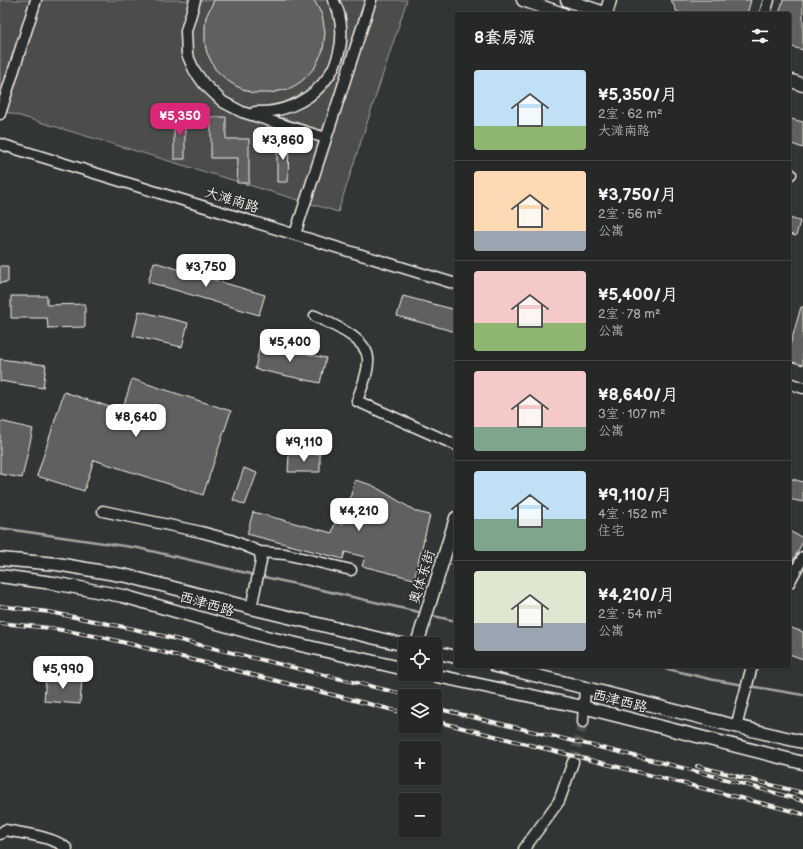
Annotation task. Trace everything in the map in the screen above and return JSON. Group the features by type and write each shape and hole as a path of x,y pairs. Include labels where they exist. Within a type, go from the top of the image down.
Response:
{"main road":[{"path":"523,0 557,12"},
{"path":"567,0 601,12"},
{"path":"607,12 610,0"},
{"path":"791,83 803,85"},
{"name":"奥体东街","path":"419,637 454,525"},
{"name":"西津西路","path":"0,559 57,564 127,576 398,643"},
{"path":"53,583 57,564"},
{"name":"西津西路","path":"0,576 53,583 122,596 266,637 398,667"},
{"path":"442,654 454,657"},
{"name":"西津西路","path":"504,668 585,687 736,727 803,742"},
{"name":"西津西路","path":"442,677 583,707 803,763"}],"street":[{"path":"0,114 36,0"},
{"path":"195,0 186,31 187,54 194,70 204,84 223,102 242,112 326,138"},
{"path":"242,112 267,112 289,107 307,98 323,85 336,64 341,46 339,13 333,0"},
{"path":"295,234 371,0"},
{"path":"766,12 769,0"},
{"path":"336,64 349,68"},
{"name":"大滩南路","path":"0,144 454,283"},
{"path":"316,316 351,335 363,345 368,358 365,376 357,401 454,444"},
{"path":"791,385 803,388"},
{"path":"103,511 231,540 260,552 285,554 351,570"},
{"path":"251,608 261,561 260,552"},
{"path":"791,579 803,557"},
{"path":"736,727 752,668"},
{"path":"583,722 585,687"},
{"path":"524,849 560,801 574,762"},
{"path":"0,834 5,830 43,837 64,846 67,849"}],"shaded area":[{"path":"0,0 407,0 338,212 0,110"}],"building":[{"path":"214,0 314,0 322,15 325,32 323,50 315,67 296,85 288,89 270,93 252,93 228,81 215,69 207,53 205,44 206,17"},
{"path":"671,0 751,0 748,12 677,12"},
{"path":"783,0 803,0 803,50 791,47 791,12 780,12"},
{"path":"174,115 185,115 185,159 174,159"},
{"path":"211,117 226,117 226,139 249,139 249,183 237,183 238,158 211,158"},
{"path":"791,119 803,122 803,148 791,144"},
{"path":"277,140 289,140 288,182 277,182"},
{"path":"791,219 800,221 796,236 791,235"},
{"path":"154,262 265,295 259,315 148,282"},
{"path":"0,266 8,266 8,282 0,283"},
{"path":"11,296 47,296 47,305 85,304 85,327 48,328 47,318 11,318"},
{"path":"403,296 454,309 454,331 397,316"},
{"path":"801,307 803,307 803,365 791,362 791,342"},
{"path":"139,311 188,323 182,347 133,336"},
{"path":"260,344 326,358 320,383 255,369"},
{"path":"0,359 46,365 43,388 0,381"},
{"path":"132,379 231,411 203,495 94,460 84,491 37,476 64,392 122,411"},
{"path":"0,421 33,429 22,478 0,474"},
{"path":"289,454 320,454 320,472 288,472"},
{"path":"244,468 257,473 245,505 233,500"},
{"path":"791,479 803,482 803,502 791,499"},
{"path":"355,480 372,485 417,512 430,515 414,579 362,566 365,557 345,552 343,559 247,534 253,512 332,533 335,522 343,524"},
{"path":"791,532 803,538 803,541 791,565"},
{"path":"791,628 803,632 803,659 791,655"},
{"path":"46,676 82,679 80,704 44,701"}],"waterway":[{"path":"0,528 138,548 255,575"},
{"path":"260,576 423,613"},
{"path":"429,615 454,621"},
{"path":"663,668 714,680 744,685"},
{"path":"749,686 803,695"}],"tunnel":[{"path":"573,762 583,722"}],"railway":[{"path":"0,606 49,612 134,629 398,693"},
{"path":"0,623 50,628 106,638 398,711"},
{"path":"442,710 666,764 803,801"},
{"path":"442,723 803,814"},
{"path":"697,766 803,793"}]}
